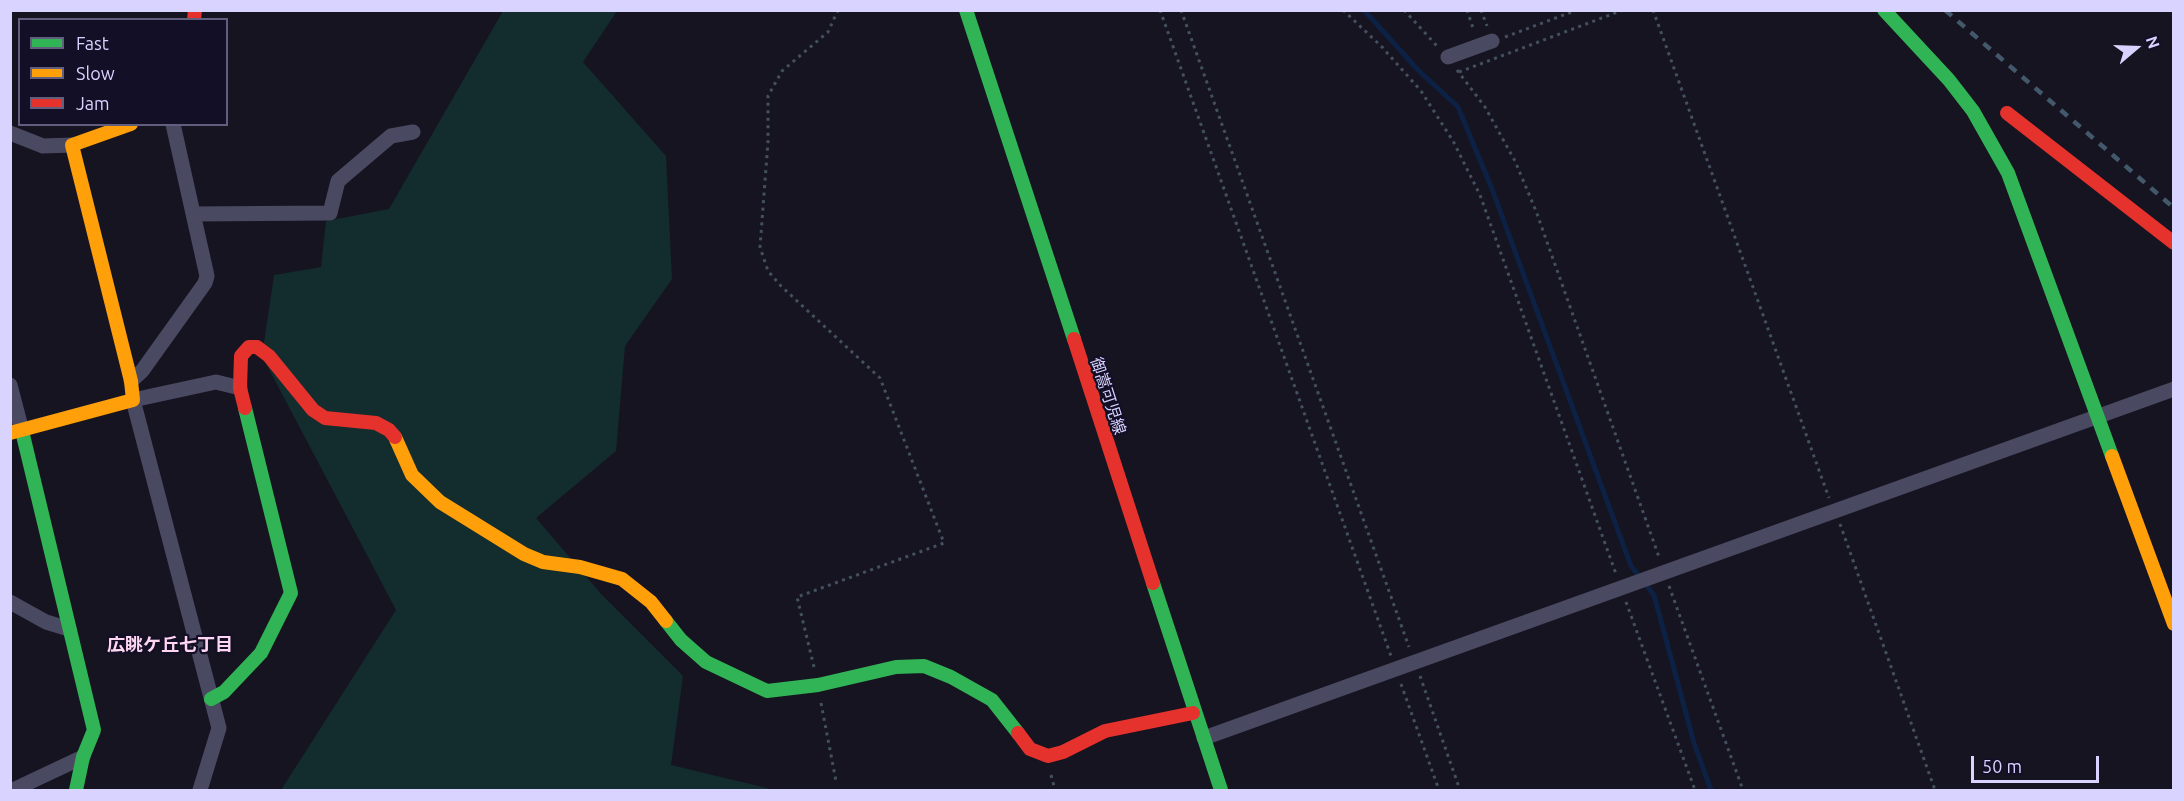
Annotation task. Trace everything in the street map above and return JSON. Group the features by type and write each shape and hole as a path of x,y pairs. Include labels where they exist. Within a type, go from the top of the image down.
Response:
{"street":[{"name":"御嵩可児線","path":"966,10 1193,713 1221,790"},
{"path":"1884,10 1949,80 1973,111 2008,173 2174,624"},
{"path":"1448,57 1486,44"},
{"path":"2007,113 2174,243"},
{"path":"10,134 43,146 72,145 124,126"},
{"path":"131,381 142,371 205,283 207,276 173,126"},
{"path":"193,214 330,213 338,182 391,136 413,132"},
{"path":"72,145 131,381 133,400 219,728 200,790"},
{"path":"211,699 224,692 261,653 291,593 240,388 241,356 249,347 257,347 269,356 313,410 325,418 376,423 389,430 404,452 412,475 440,502 524,554 543,562 580,567 622,579 651,602 681,639 706,662 767,691 818,686 911,665 935,669 992,700 1030,749 1048,756 1063,752 1105,731 1193,713"},
{"path":"16,432 133,400 216,382 240,388"},
{"path":"10,385 16,432 94,730 83,757 76,790"},
{"path":"1204,738 2174,389"},
{"path":"10,602 46,622 69,629"},
{"path":"13,790 83,757"}],"path":[{"path":"836,781 818,686 797,597 944,543 880,378 781,286 768,271 760,247 768,142 768,96 782,71 828,32 838,10"},
{"path":"1160,10 1439,790"},
{"path":"1181,10 1460,790"},
{"path":"1343,10 1382,47 1420,91 1453,141 1480,195 1695,790"},
{"path":"1404,10 1448,57 1485,107 1515,161 1536,211 1743,790"},
{"path":"1467,10 1486,44 1577,10"},
{"path":"1459,72 1623,10"},
{"path":"1653,10 1935,790"}],"green space":[{"path":"503,11 617,11 583,62 666,156 672,279 625,346 616,451 536,518 602,595 683,676 671,765 775,790 281,790 396,610 262,356 274,275 321,267 326,221 389,209"}],"waterway":[{"path":"1364,10 1418,70 1458,107 1492,189 1631,566 1654,595 1694,743 1711,790"}],"railway":[{"path":"1945,10 2174,208"}],"traffic: fast":[{"path":"966,10 1074,339"},
{"path":"1884,10 1949,80 1973,111 2008,173 2112,456"},
{"path":"211,699 224,692 261,653 291,593 245,408"},
{"path":"22,431 94,730 83,757 76,790"},
{"path":"1153,583 1221,790"},
{"path":"666,621 681,640 706,662 767,691 818,685 896,667 924,666 951,677 992,700 1018,733"}],"traffic: slow":[{"path":"10,433 133,400 131,381 72,145 125,126"},
{"path":"395,437 412,475 440,502 524,554 543,562 580,567 622,579 651,602 666,621"},
{"path":"2112,456 2174,624"}],"traffic: jam":[{"path":"194,18 195,10"},
{"path":"2007,113 2174,243"},
{"path":"1074,339 1153,583"},
{"path":"245,408 240,388 241,356 249,347 257,347 269,356 313,410 325,418 376,423 389,430 395,437"},
{"path":"1018,733 1030,749 1048,756 1063,752 1105,731 1193,713"}],"district":[{"name":"広眺ケ丘七丁目","path":"170,645"}]}
